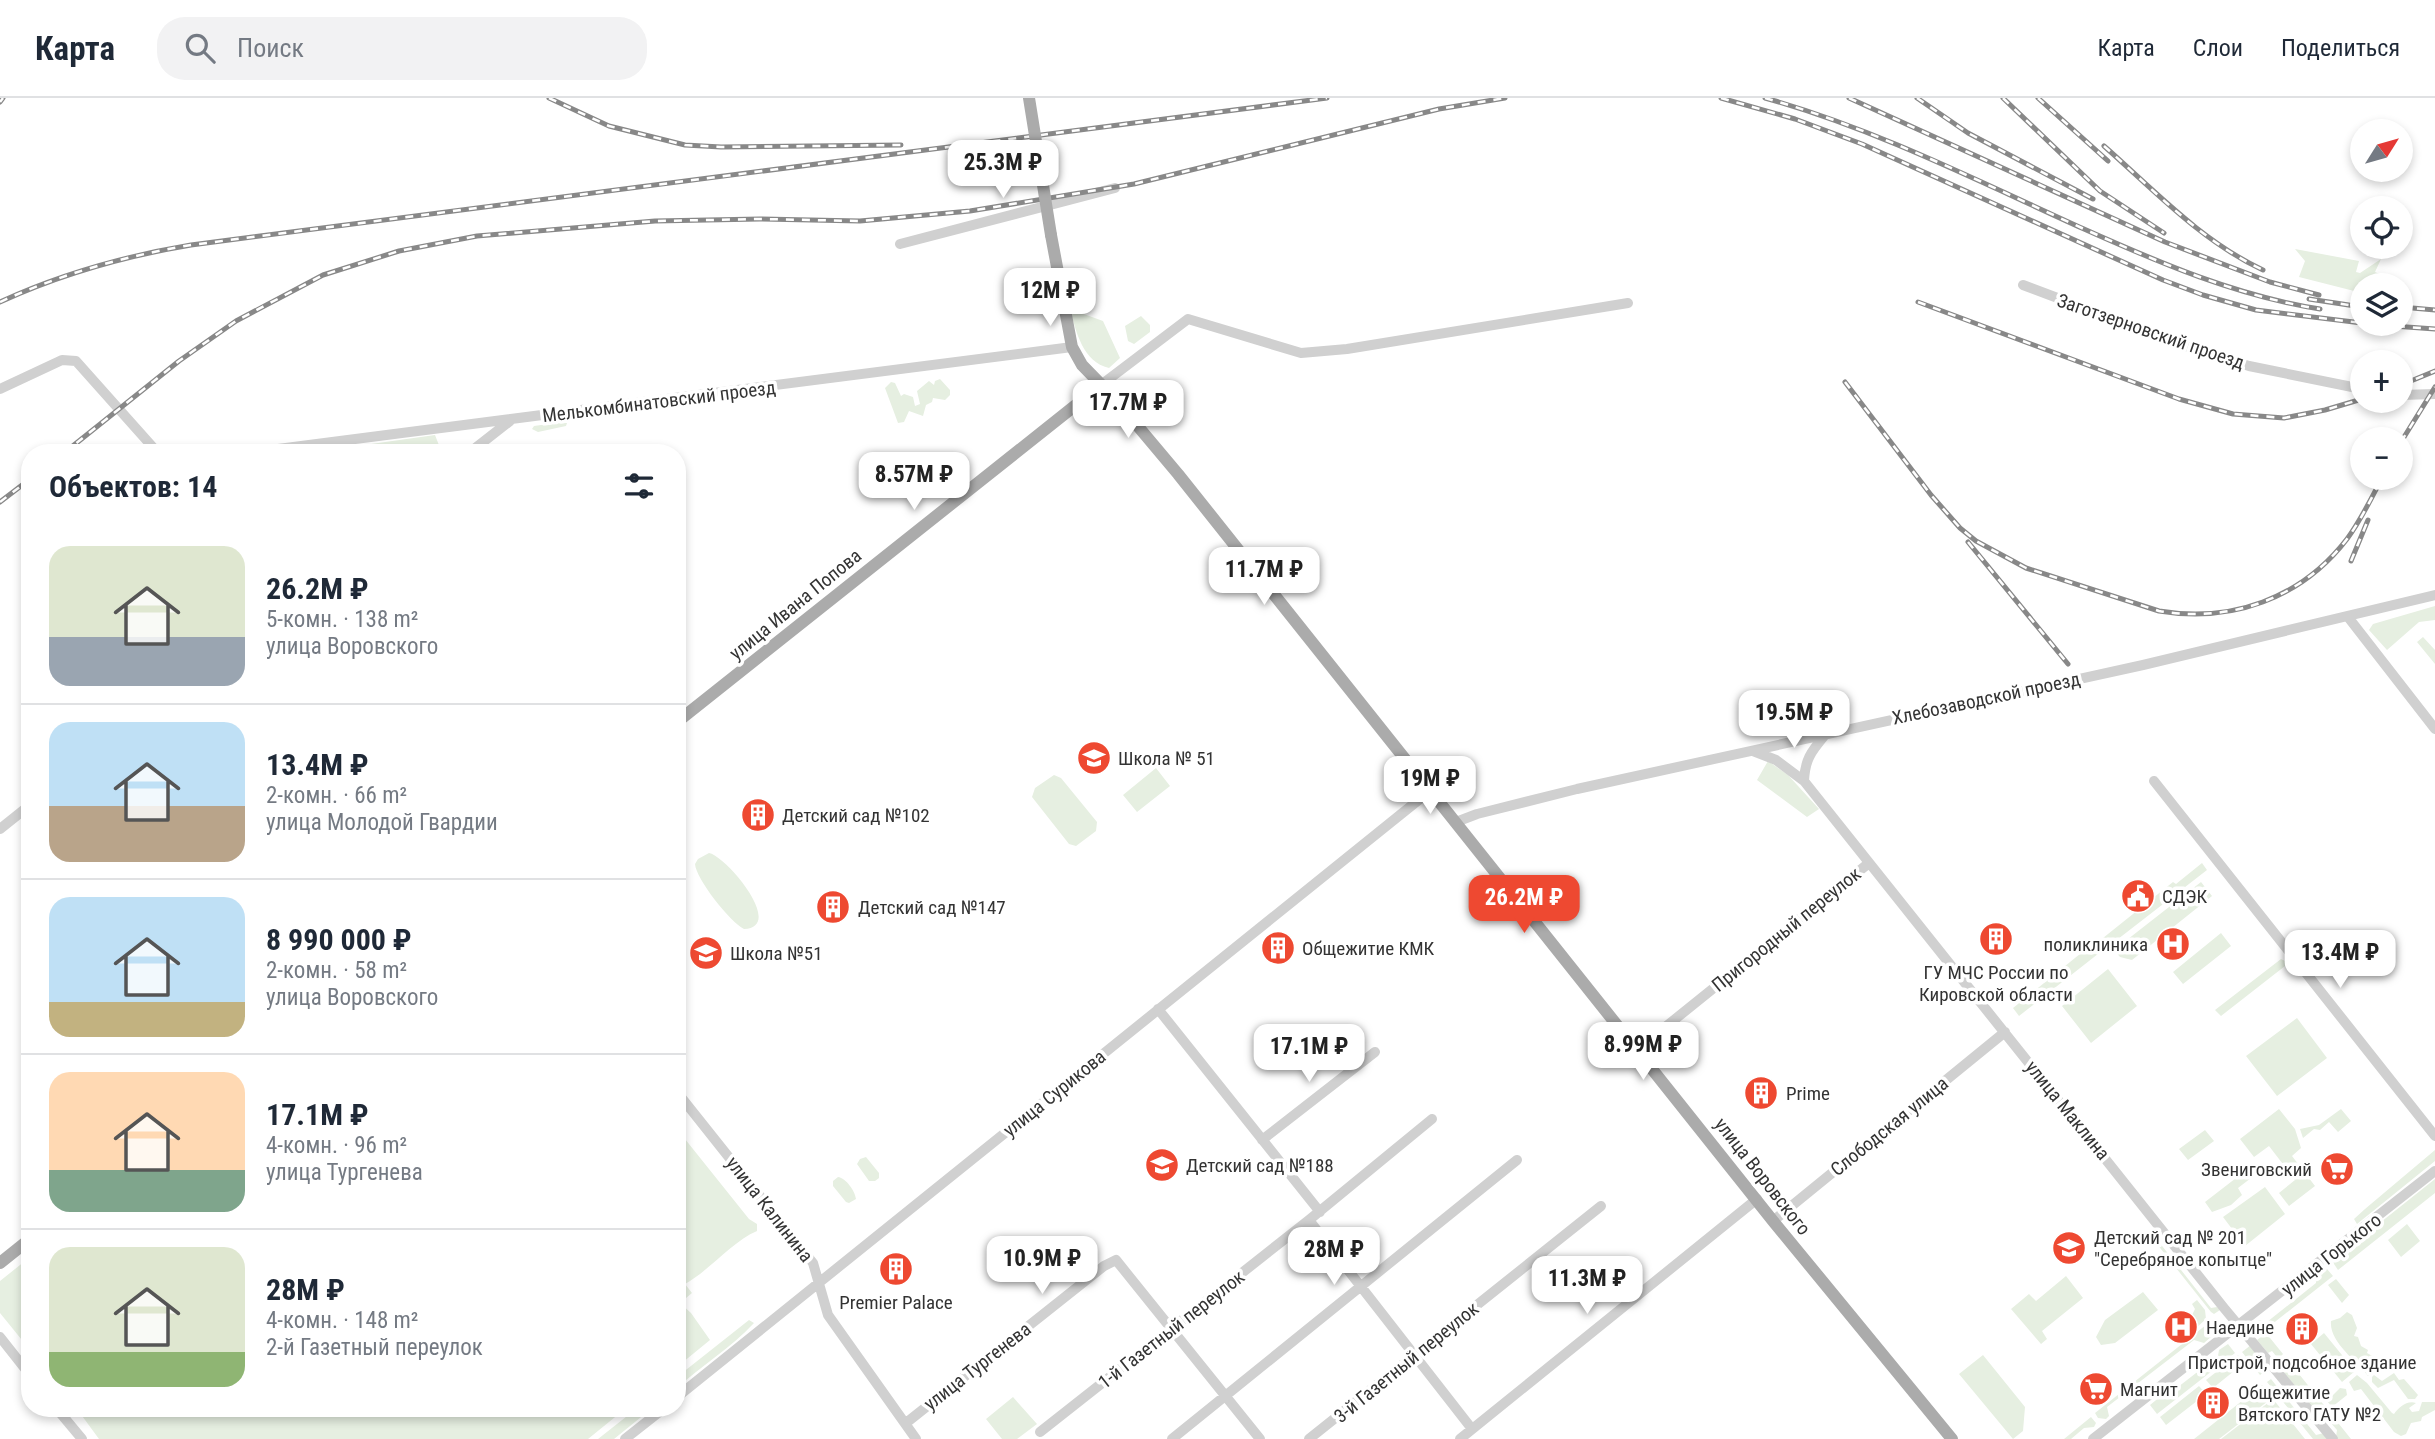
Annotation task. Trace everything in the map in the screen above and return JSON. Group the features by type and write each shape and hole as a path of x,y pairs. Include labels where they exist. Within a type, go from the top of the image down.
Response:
{"main road":[{"name":"улица Воровского","path":"1029,98 1072,347 1082,365 1178,474 1773,1221 1952,1439"},
{"name":"улица Ивана Попова","path":"686,715 1101,384"},
{"path":"0,1263 21,1247"}],"street":[{"path":"900,244 1115,188"},
{"name":"Заготзерновский проезд","path":"2023,285 2185,346 2249,366 2350,387"},
{"path":"1101,384 1188,318 1301,353 1347,349 1628,303"},
{"name":"Мелькомбинатовский проезд","path":"316,444 1072,347"},
{"path":"0,389 58,362 76,360 150,444"},
{"path":"2413,395 2435,394"},
{"path":"480,444 512,419"},
{"name":"Хлебозаводской проезд","path":"1455,822 1577,789 2348,617 2435,595"},
{"path":"2348,617 2435,729"},
{"path":"1804,782 1805,764 1825,735"},
{"name":"улица Маклина","path":"1752,751 1776,760 1804,782 2333,1439"},
{"path":"2154,781 2435,1136"},
{"name":"улица Сурикова","path":"686,1390 1431,790"},
{"path":"0,829 21,812"},
{"name":"Пригородный переулок","path":"1638,1049 1869,863"},
{"path":"1158,1009 1320,1212"},
{"name":"Слободская улица","path":"1773,1221 2005,1032"},
{"path":"1262,1140 1375,1052"},
{"name":"улица Калинина","path":"686,1103 813,1263 828,1315 916,1439"},
{"name":"1-й Газетный переулок","path":"1040,1433 1320,1212 1432,1119"},
{"path":"1172,1439 1517,1160"},
{"name":"улица Горького","path":"2094,1439 2435,1171"},
{"path":"1460,1439 1757,1199"},
{"name":"3-й Газетный переулок","path":"1309,1439 1601,1206"},
{"path":"1309,1220 1472,1429"},
{"name":"улица Тургенева","path":"906,1423 1104,1266 1116,1260 1171,1330"},
{"path":"1171,1330 1260,1439"},
{"path":"0,1337 21,1364"},
{"path":"64,1417 82,1439"},
{"path":"625,1439 653,1417"}],"shaded area":[{"path":"2295,249 2359,261 2356,272 2360,273 2350,273 2350,290 2299,277 2305,261"},
{"path":"2381,259 2375,272 2377,273 2360,273"},
{"path":"1070,309 1103,321 1120,358 1109,368 1100,365 1087,353 1078,336"},
{"path":"1141,316 1150,325 1150,332 1134,344 1128,341 1125,326"},
{"path":"940,379 950,390 950,395 945,400 933,398 932,402 926,405 923,416 909,411 904,422 898,423 885,388 891,382 895,383 901,396 904,394 913,397 915,406 920,404 917,391 929,381 934,385 935,381"},
{"path":"567,423 566,426 538,432 532,429 534,426"},
{"path":"435,435 438,444 371,444"},
{"path":"2435,606 2435,620 2419,622 2387,650 2369,630 2373,624"},
{"path":"2423,637 2435,650 2435,664 2417,642"},
{"path":"1768,761 1788,775 1819,809 1807,817 1757,780"},
{"path":"1156,768 1170,786 1137,812 1123,795"},
{"path":"1054,775 1061,778 1097,822 1096,831 1076,846 1069,844 1032,797 1035,788"},
{"path":"709,853 728,866 749,891 759,917 755,925 744,929 738,925 701,880 695,864"},
{"path":"2202,863 2207,870 2109,946 2103,938 2173,882 2176,884"},
{"path":"2201,882 2212,896 2132,960 2120,957 2114,950"},
{"path":"2221,933 2231,946 2183,984 2173,972"},
{"path":"2096,941 2103,950 2019,1016 2013,1008"},
{"path":"2281,959 2285,961 2285,966 2221,1016 2215,1010"},
{"path":"2108,969 2137,1006 2091,1043 2062,1006"},
{"path":"2297,1018 2327,1058 2277,1096 2246,1056"},
{"path":"2279,1109 2295,1129 2301,1148 2292,1156 2315,1186 2289,1206 2279,1193 2295,1180 2269,1146 2254,1157 2240,1139"},
{"path":"2341,1109 2351,1121 2338,1132 2329,1122 2303,1138 2300,1129 2319,1125"},
{"path":"2205,1130 2214,1141 2188,1160 2179,1149"},
{"path":"686,1140 749,1219 757,1224 757,1231 686,1283"},
{"path":"2435,1150 2435,1161 2357,1224 2354,1219"},
{"path":"866,1157 879,1173 879,1178 875,1181 869,1181 857,1164 860,1159"},
{"path":"2249,1168 2255,1175 2238,1188 2242,1195 2231,1205 2212,1212 2205,1202"},
{"path":"838,1177 850,1185 856,1199 846,1202 833,1186 833,1181"},
{"path":"2435,1179 2435,1193 2338,1270 2332,1261"},
{"path":"2265,1187 2285,1214 2245,1246 2223,1217"},
{"path":"2407,1224 2420,1241 2401,1257 2388,1240"},
{"path":"2155,1237 2211,1308 2217,1307 2220,1310 2214,1314 2211,1312 2153,1239"},
{"path":"21,1264 21,1339 0,1313 0,1281"},
{"path":"2324,1268 2333,1276 2266,1329 2258,1320 2267,1322 2316,1283 2316,1274"},
{"path":"2066,1276 2083,1298 2042,1331 2047,1339 2041,1344 2011,1309 2029,1294 2036,1301"},
{"path":"2336,1279 2349,1295 2342,1303 2328,1285"},
{"path":"686,1285 692,1293 686,1298"},
{"path":"2143,1292 2158,1310 2115,1343 2101,1345 2096,1337 2105,1320"},
{"path":"2197,1300 2205,1310 2206,1319 2195,1329 2189,1321 2195,1309 2192,1304"},
{"path":"686,1308 691,1313 710,1340 686,1360"},
{"path":"2347,1312 2352,1315 2357,1328 2354,1336 2358,1337 2361,1346 2368,1350 2367,1353 2374,1357 2372,1371 2368,1376 2334,1336 2331,1321"},
{"path":"749,1320 754,1323 686,1380 686,1370"},
{"path":"2211,1321 2219,1330 2204,1343 2194,1340 2107,1407 2109,1416 2106,1419 2098,1418 2095,1413"},
{"path":"2266,1333 2283,1354 2275,1362 2273,1359 2276,1356 2272,1351 2268,1353 2257,1340"},
{"path":"2324,1333 2355,1371 2342,1382 2311,1344"},
{"path":"2228,1344 2235,1353 2157,1414 2150,1405 2161,1396 2169,1394 2218,1356 2219,1350"},
{"path":"2251,1345 2269,1368 2260,1375 2242,1352"},
{"path":"1983,1355 2025,1407 2023,1431 2013,1439 1959,1374"},
{"path":"2238,1355 2244,1363 2213,1388 2206,1380"},
{"path":"2287,1359 2351,1439 2336,1437 2337,1430 2330,1422 2324,1422 2281,1369 2281,1364"},
{"path":"2394,1373 2399,1380 2404,1379 2418,1395 2415,1399 2408,1399 2394,1380 2378,1388 2372,1382 2374,1375 2382,1381"},
{"path":"2357,1375 2394,1414 2409,1402 2416,1403 2409,1408 2412,1412 2419,1411 2422,1402 2435,1402 2435,1410 2422,1417 2421,1421 2411,1423 2406,1434 2401,1436 2394,1432 2361,1389 2354,1391 2349,1382"},
{"path":"2271,1379 2316,1435 2324,1433 2329,1439 2313,1439 2267,1382"},
{"path":"2262,1385 2272,1398 2219,1439 2194,1439"},
{"path":"2199,1386 2206,1394 2166,1425 2160,1417"},
{"path":"2340,1388 2346,1389 2347,1395 2332,1407 2327,1401"},
{"path":"1013,1397 1037,1424 1017,1439 1002,1439 986,1419"},
{"path":"2273,1399 2305,1439 2221,1439"},
{"path":"83,1417 615,1417 588,1439 99,1439"},
{"path":"626,1417 641,1417 614,1439 598,1439"},
{"path":"2091,1417 2096,1423 2094,1427 2084,1428 2071,1439 2064,1439"}],"railway":[{"path":"0,102 3,98"},
{"path":"549,98 609,126 685,145 901,145"},
{"path":"0,302 94,267 191,245 1327,98"},
{"path":"75,444 179,361 236,321 323,275 399,251 477,236 655,221 860,221 970,211 1134,184 1439,109 1505,98"},
{"path":"1721,98 1795,119 1862,144 2163,280 2203,295 2256,310 2350,322"},
{"path":"1765,98 1887,141 2170,266 2259,296 2320,309"},
{"path":"1849,98 2165,242 2270,282 2319,295"},
{"path":"1917,98 1968,133 2093,199"},
{"path":"2003,98 2100,191 2164,233"},
{"path":"2038,98 2108,161"},
{"path":"2104,146 2199,230 2219,245 2263,270"},
{"path":"2309,299 2350,305"},
{"path":"1918,302 2179,399 2233,414 2284,418 2350,403"},
{"path":"2413,308 2435,310"},
{"path":"2413,327 2435,329"},
{"path":"2413,380 2435,371"},
{"path":"1845,382 1931,495 1960,528 1976,541 2026,568 2159,611 2186,614 2238,609 2263,602 2286,591 2329,560 2347,539 2376,490"},
{"path":"2410,427 2435,387"},
{"path":"0,502 21,486"},
{"path":"2351,561 2368,520"},
{"path":"1968,542 2068,664"}],"place":[{"name":"Школа № 51","path":"1094,758"},
{"name":"Детский сад №102","path":"758,815"},
{"name":"СДЭК","path":"2138,896"},
{"name":"Детский сад №147","path":"833,907"},
{"name":"ГУ МЧС России по Кировской области","path":"1996,939"},
{"name":"поликлиника","path":"2173,944"},
{"name":"Общежитие КМК","path":"1278,948"},
{"name":"Школа №51","path":"706,953"},
{"name":"Prime","path":"1761,1093"},
{"name":"Детский сад №188","path":"1162,1165"},
{"name":"Звениговский","path":"2337,1169"},
{"name":"Детский сад № 201 \"Серебряное копытце\"","path":"2069,1248"},
{"name":"Premier Palace","path":"896,1269"},
{"name":"Наедине","path":"2181,1327"},
{"name":"Пристрой, подсобное здание","path":"2302,1329"},
{"name":"Магнит","path":"2096,1389"},
{"name":"Общежитие Вятского ГАТУ №2","path":"2213,1403"}]}
